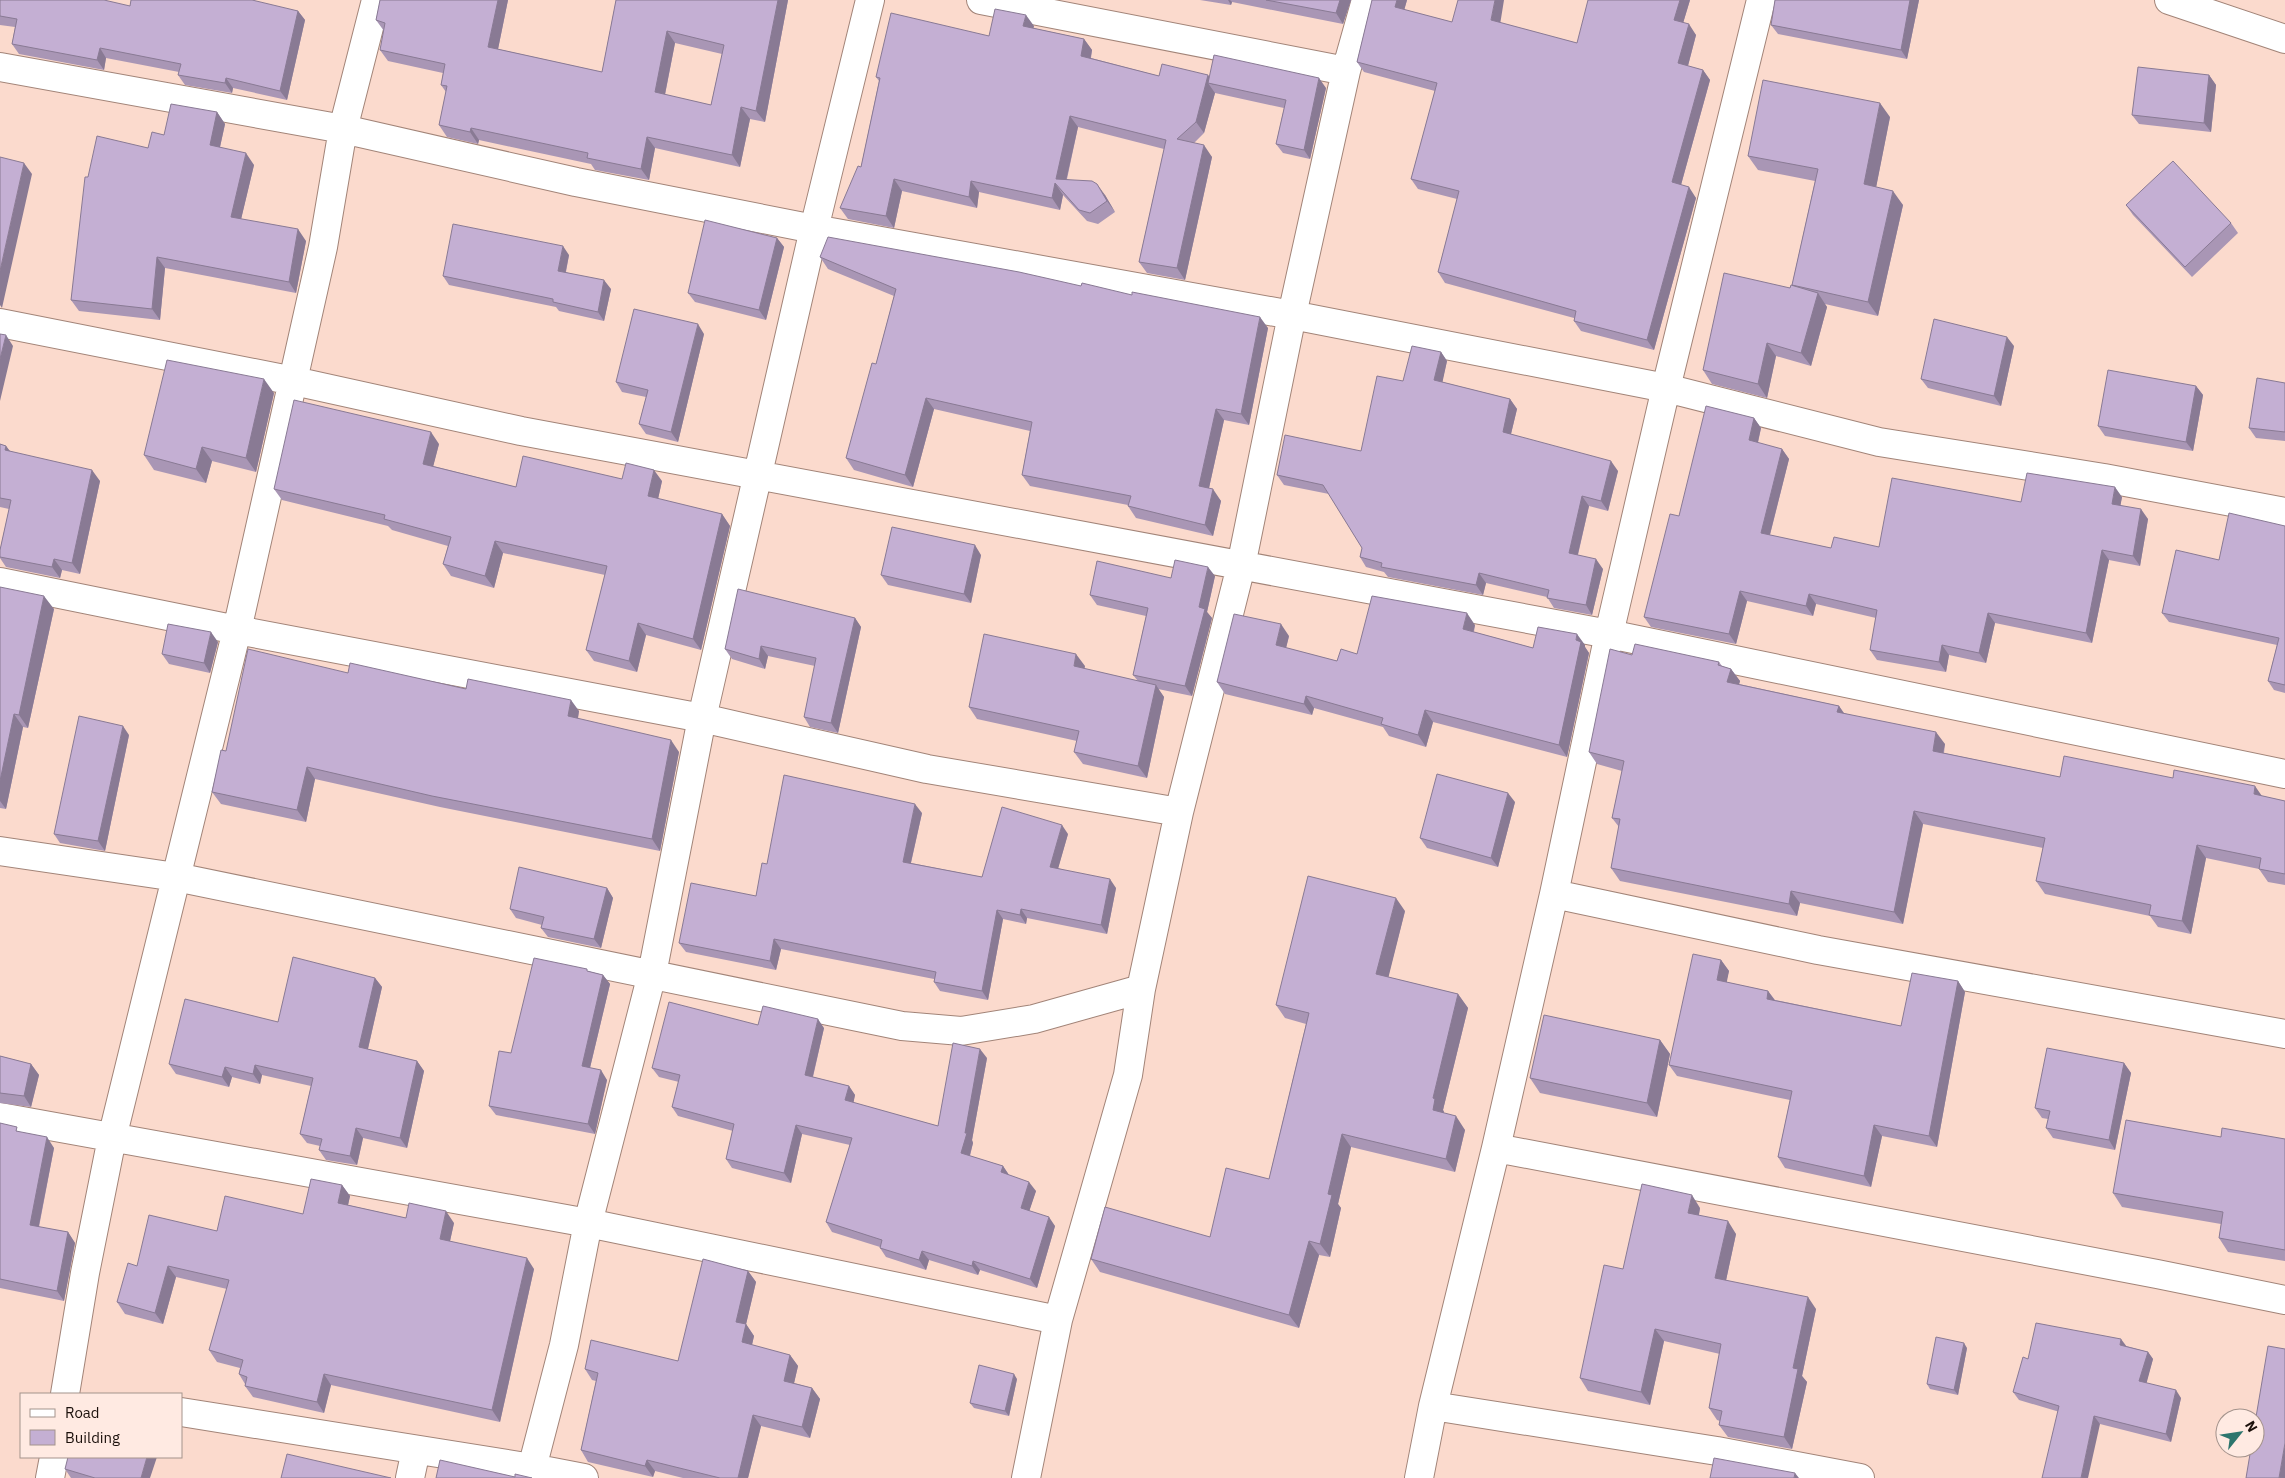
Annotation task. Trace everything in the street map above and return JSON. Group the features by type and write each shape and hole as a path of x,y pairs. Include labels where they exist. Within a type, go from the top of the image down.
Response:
{"street":[{"path":"68,1393 85,1273 112,1138 237,630 323,247 344,129 376,0"},
{"path":"532,1468 564,1345 588,1223 652,974 702,718 756,475 870,0"},
{"path":"981,0 1346,71"},
{"path":"1026,1478 1058,1320 1128,1075 1141,989 1179,812 1241,566 1292,315 1346,71 1366,0"},
{"path":"1419,1478 1433,1406 1496,1148 1554,894 1609,634 1666,388 1761,0"},
{"path":"2169,0 2285,39"},
{"path":"0,67 344,129 576,182 814,229 1292,315 1666,388 1879,442 2104,478 2285,512"},
{"path":"0,323 294,381 521,431 1609,634 2285,774"},
{"path":"0,582 237,630 702,718 927,769 1179,812"},
{"path":"0,851 176,877 902,1026 961,1031 1034,1019 1141,989"},
{"path":"1554,894 1818,950 2285,1034"},
{"path":"0,1117 588,1223 1058,1320"},
{"path":"1496,1148 2285,1300"},
{"path":"1433,1406 1717,1451 1860,1478"},
{"path":"182,1412 584,1478"},
{"path":"410,1478 416,1450"},
{"path":"50,1478 54,1458"}],"building":[{"path":"0,0 104,0 130,6 131,0 252,0 298,11 280,91 226,78 225,83 178,75 181,64 100,48 97,60 12,44 17,19 0,16"},
{"path":"380,0 498,0 488,47 602,72 616,0 778,0 756,111 741,107 732,155 647,137 641,169 587,158 588,153 471,128 470,132 439,125 447,86 441,85 445,64 380,50 385,23 376,20","holes":["667,31 724,45 711,105 655,92"]},
{"path":"1266,0 1340,0 1336,13"},
{"path":"1372,0 1397,0 1395,7 1452,22 1458,0 1495,0 1491,20 1577,43 1588,0 1680,0 1674,20 1689,24 1678,63 1703,70 1672,182 1689,187 1647,340 1574,321 1576,311 1438,272 1459,191 1411,179 1437,83 1357,62"},
{"path":"1775,0 1910,0 1901,50 1771,25"},
{"path":"995,9 1026,15 1023,26 1084,39 1081,56 1159,76 1162,64 1208,75 1196,122 1177,139 1204,145 1177,268 1139,262 1166,140 1070,116 1056,179 1092,181 1097,184 1107,201 1090,213 1079,210 1055,183 1052,198 971,181 969,197 894,179 886,216 840,208 858,166 861,167 880,78 876,77 891,13 989,36"},
{"path":"1214,55 1319,78 1304,150 1276,144 1286,100 1208,83"},
{"path":"2138,67 2209,75 2204,123 2132,115"},
{"path":"1763,80 1880,103 1864,184 1893,191 1868,302 1792,285 1818,169 1748,156"},
{"path":"171,104 217,112 210,145 246,153 231,217 298,229 289,282 157,257 152,309 71,300 85,177 88,177 97,136 148,148 152,132 164,135"},
{"path":"0,157 24,163 0,271"},
{"path":"2173,161 2231,223 2185,267 2126,205"},
{"path":"705,220 777,238 759,310 688,293"},
{"path":"453,224 563,246 558,271 604,280 598,312 553,302 553,299 443,276"},
{"path":"828,237 1019,272 1081,286 1082,283 1132,295 1132,292 1260,317 1241,414 1216,409 1199,486 1213,489 1205,525 1128,506 1131,496 1022,475 1032,422 926,398 905,475 846,458 872,363 876,364 896,289 820,257"},
{"path":"1724,273 1790,288 1791,285 1818,293 1801,353 1767,343 1758,384 1703,370"},
{"path":"634,309 698,324 671,432 639,424 648,390 616,382"},
{"path":"1934,319 2007,337 1994,396 1921,379"},
{"path":"0,334 6,335 0,359"},
{"path":"1412,346 1441,352 1434,380 1510,399 1503,432 1611,461 1601,501 1582,496 1569,553 1596,559 1586,605 1547,598 1549,590 1479,573 1476,585 1381,567 1382,563 1360,557 1362,548 1323,485 1277,475 1285,435 1361,451 1377,376 1403,381"},
{"path":"167,360 264,379 246,458 202,447 196,469 144,455"},
{"path":"2108,370 2196,386 2186,442 2098,426"},
{"path":"2257,378 2285,383 2285,432 2249,428"},
{"path":"294,400 431,432 423,464 516,487 523,456 622,479 626,463 654,470 648,496 722,514 693,639 638,623 629,661 586,650 607,566 495,541 485,576 443,564 451,537 384,519 385,515 274,489"},
{"path":"1706,406 1754,418 1749,440 1782,449 1761,533 1831,548 1834,537 1879,547 1892,478 2021,502 2027,473 2115,487 2112,504 2141,509 2133,556 2102,550 2086,633 1988,613 1979,653 1942,645 1939,662 1870,650 1877,610 1809,594 1806,606 1740,591 1729,634 1644,617 1670,514 1679,516"},
{"path":"0,444 6,446 5,450 92,470 72,563 54,559 52,567 0,557 11,500 0,498"},
{"path":"2229,513 2285,526 2285,685 2268,681 2279,638 2162,613 2176,550 2219,560"},
{"path":"892,527 975,545 964,594 881,575"},
{"path":"1175,560 1208,567 1199,607 1205,609 1185,686 1133,675 1148,608 1090,595 1097,561 1171,578"},
{"path":"0,587 44,596 19,715 14,714 0,781"},
{"path":"738,589 855,618 831,723 804,717 816,658 761,646 759,659 725,649"},
{"path":"1372,596 1467,613 1463,629 1533,648 1538,627 1577,634 1576,640 1581,642 1559,745 1425,710 1418,735 1381,724 1383,718 1306,696 1304,704 1217,682 1234,614 1281,624 1276,645 1337,661 1341,649 1357,654"},
{"path":"168,624 211,632 204,663 162,654"},
{"path":"984,634 1076,654 1074,666 1156,685 1138,766 1074,752 1079,731 969,707"},
{"path":"1635,644 1719,662 1718,665 1731,669 1727,682 1839,706 1837,712 1936,732 1933,751 2060,777 2064,756 2173,778 2174,770 2255,786 2254,794 2285,801 2285,874 2259,869 2261,858 2197,845 2182,921 2149,915 2151,905 2036,881 2045,838 1914,811 1894,912 1791,891 1789,904 1611,868 1620,819 1612,818 1624,761 1589,752 1610,649 1632,655"},
{"path":"248,649 348,673 350,663 466,689 468,679 571,700 568,716 671,740 652,839 432,796 307,767 297,810 212,792 221,750 226,751"},
{"path":"79,716 123,726 98,841 54,834"},
{"path":"1437,774 1508,793 1491,858 1420,838"},
{"path":"784,775 915,804 903,862 982,877 1002,807 1062,825 1050,867 1110,879 1101,925 1021,909 1020,915 997,910 982,991 934,982 936,972 774,939 770,961 679,943 691,883 756,896 762,863 767,864"},
{"path":"519,867 607,888 594,939 541,928 544,917 510,909"},
{"path":"1308,876 1396,898 1376,974 1458,994 1433,1098 1435,1099 1433,1110 1456,1116 1446,1159 1342,1134 1328,1194 1332,1195 1320,1244 1309,1241 1289,1315 1091,1259 1105,1207 1210,1237 1226,1168 1269,1179 1309,1013 1276,1005"},
{"path":"1693,954 1721,960 1717,980 1768,991 1767,999 1901,1026 1912,973 1958,981 1929,1136 1874,1125 1864,1176 1778,1157 1792,1091 1669,1065"},
{"path":"293,957 375,978 359,1047 417,1061 400,1138 356,1128 350,1156 319,1150 322,1139 300,1134 313,1078 255,1065 253,1074 225,1067 222,1077 169,1064 185,999 278,1022"},
{"path":"534,958 587,969 587,971 603,975 582,1066 601,1070 588,1124 489,1106 499,1051 511,1053"},
{"path":"669,1002 758,1025 763,1006 818,1019 805,1075 849,1086 845,1100 938,1126 953,1043 980,1049 965,1133 967,1133 961,1153 1003,1166 1001,1172 1029,1182 1021,1208 1049,1217 1030,1279 973,1261 972,1266 922,1251 919,1260 880,1248 882,1240 826,1222 852,1138 796,1125 784,1173 726,1159 734,1124 672,1107 680,1075 652,1068"},
{"path":"1544,1015 1660,1040 1647,1103 1530,1078"},
{"path":"2047,1048 2124,1063 2109,1140 2046,1128 2050,1111 2035,1108"},
{"path":"0,1056 31,1064 24,1096 0,1093"},
{"path":"2126,1120 2221,1137 2222,1128 2285,1139 2285,1250 2219,1238 2223,1212 2113,1193"},
{"path":"0,1123 17,1127 16,1131 47,1137 30,1225 68,1232 57,1291 0,1279"},
{"path":"311,1179 342,1185 338,1203 406,1218 409,1203 446,1211 440,1239 527,1258 492,1410 324,1374 317,1402 245,1386 247,1377 239,1374 243,1360 209,1350 229,1280 168,1266 155,1313 117,1302 128,1263 137,1266 149,1215 217,1231 225,1196 303,1214"},
{"path":"1642,1184 1692,1195 1688,1213 1728,1221 1715,1278 1808,1297 1793,1368 1798,1369 1784,1437 1719,1425 1722,1411 1709,1408 1721,1344 1655,1329 1641,1392 1580,1378 1604,1265 1623,1269"},
{"path":"703,1259 748,1271 736,1322 746,1324 742,1342 790,1355 784,1381 812,1388 802,1427 753,1415 738,1478 720,1478 647,1460 645,1466 581,1450 598,1373 585,1369 591,1340 678,1361"},
{"path":"2036,1323 2121,1339 2120,1345 2148,1352 2139,1381 2176,1390 2166,1434 2094,1416 2081,1478 2042,1478 2059,1406 2013,1392 2023,1357 2028,1359"},
{"path":"1936,1337 1964,1343 1954,1390 1927,1384"},
{"path":"2268,1346 2285,1349 2285,1443 2279,1478 2246,1478 2249,1458 2265,1458 2265,1408 2258,1408"},
{"path":"979,1365 1014,1374 1005,1411 970,1403"},
{"path":"287,1454 391,1478 281,1478"},
{"path":"68,1458 147,1458 141,1478 95,1478 65,1469"},
{"path":"1714,1458 1795,1473 1794,1478 1710,1478"},
{"path":"440,1460 515,1477 515,1474 532,1478 436,1478"}]}
